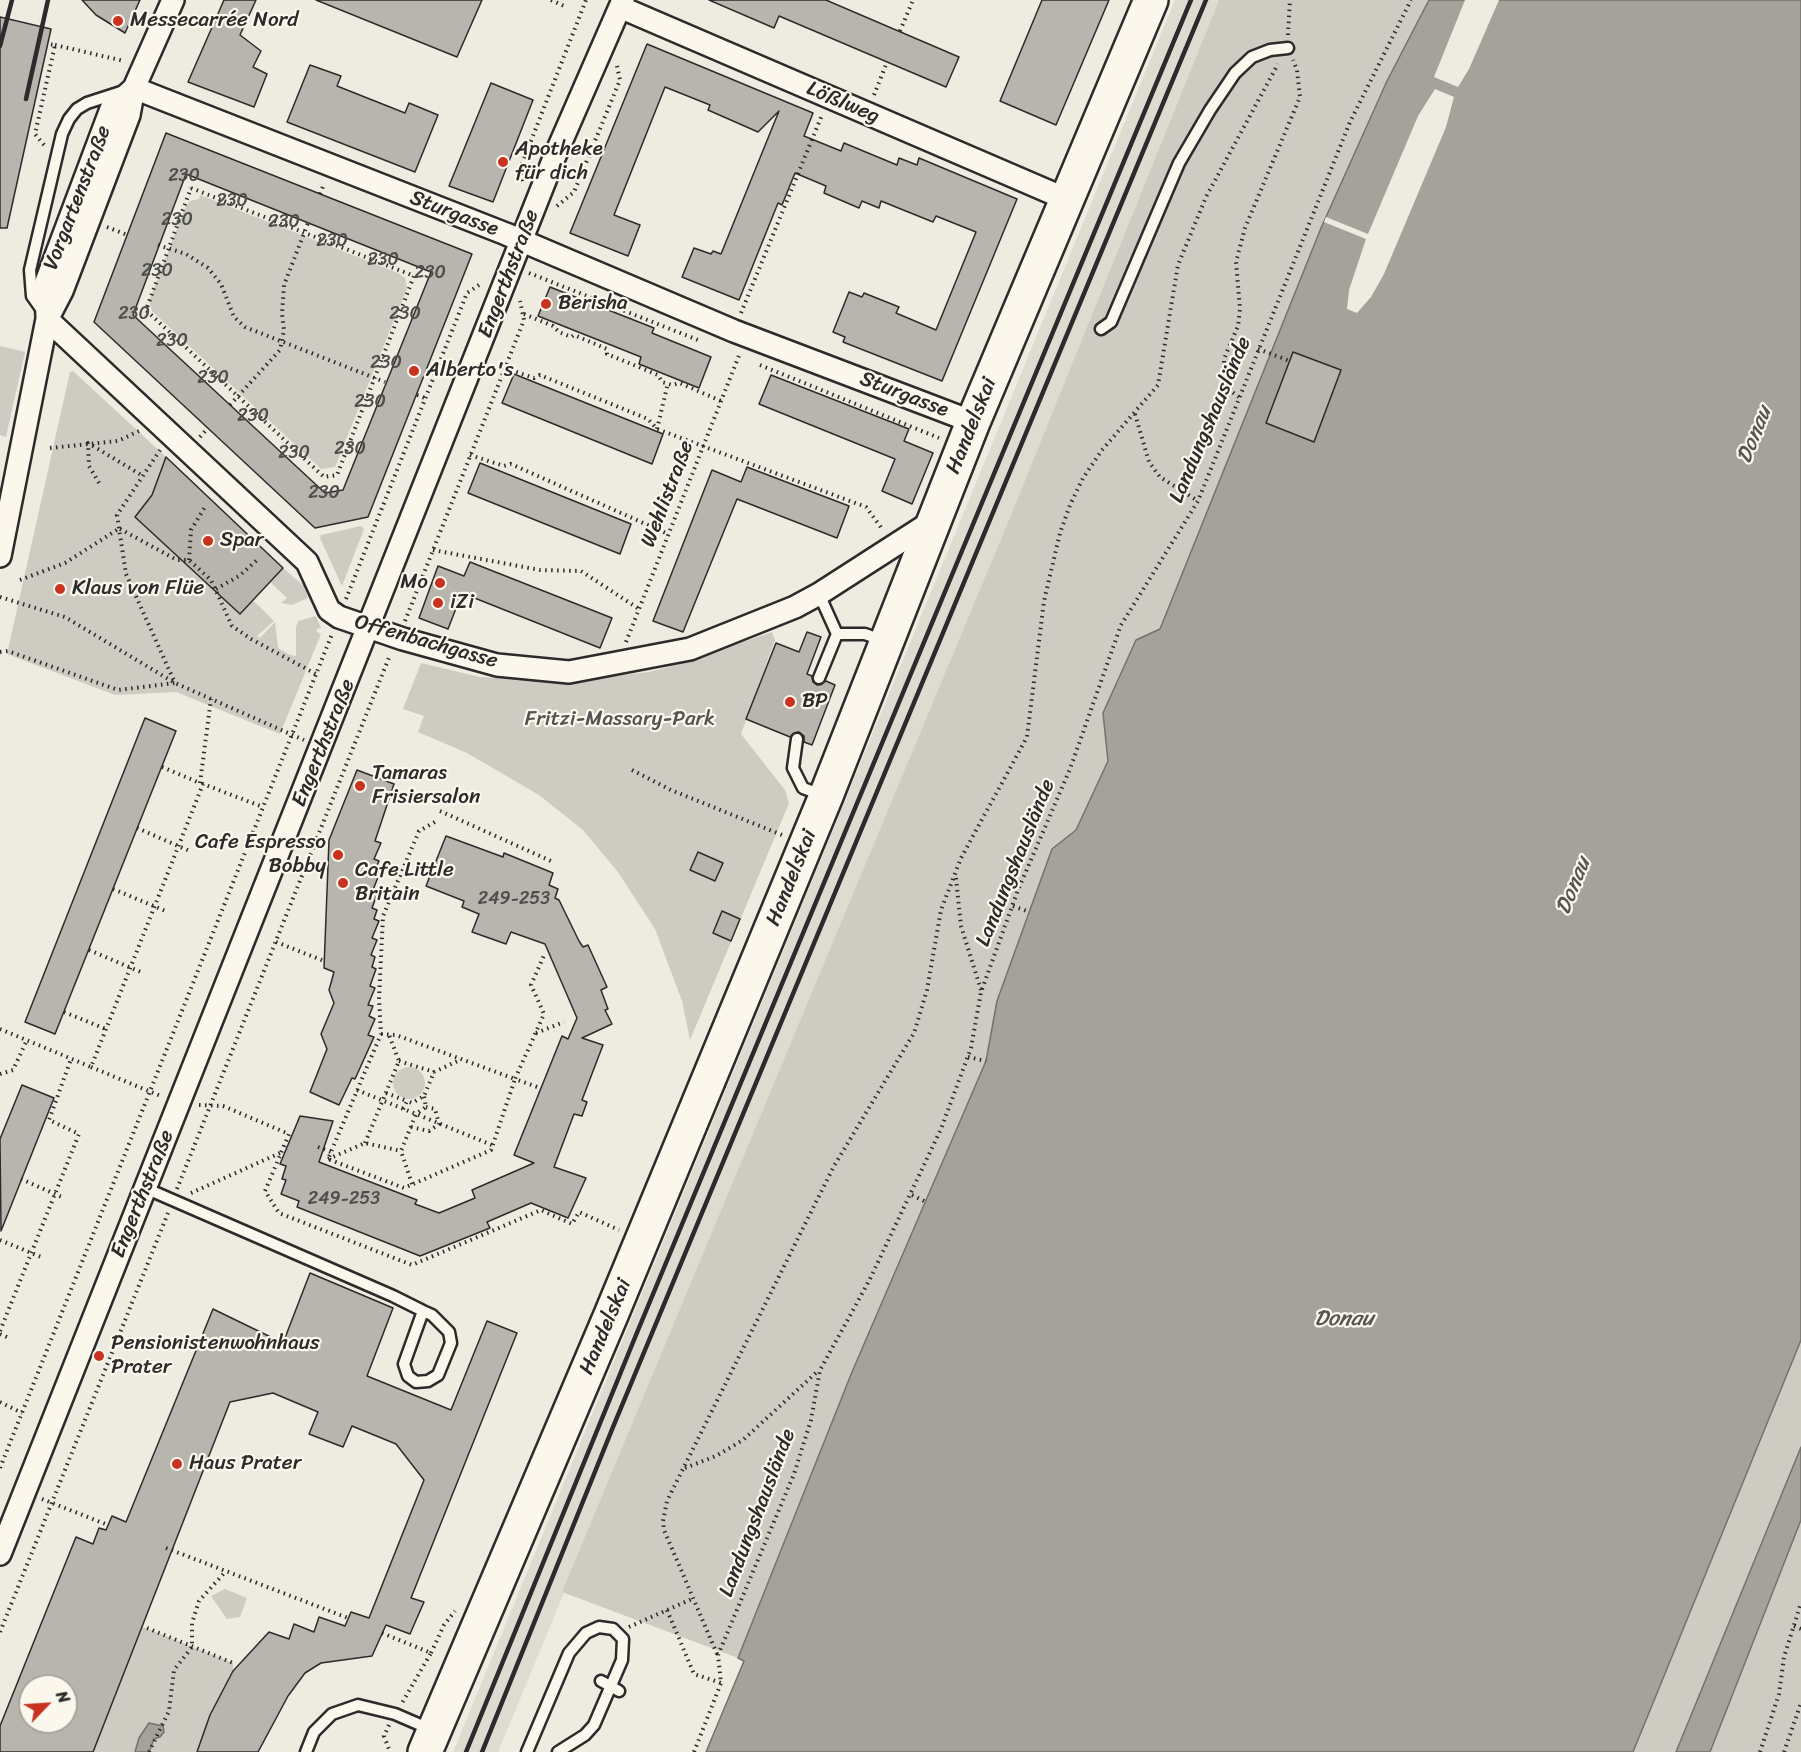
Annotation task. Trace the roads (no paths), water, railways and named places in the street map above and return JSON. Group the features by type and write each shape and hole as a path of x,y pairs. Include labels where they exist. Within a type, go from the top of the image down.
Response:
{"main road":[{"name":"Handelskai","path":"429,1741 616,1304 826,796 973,422 1150,0"}],"street":[{"name":"Vorgartenstraße","path":"0,556 47,318 46,282 111,109 138,78 173,0"},
{"name":"Lößlweg","path":"622,3 829,97 1066,199"},
{"name":"Engerthstraße","path":"0,1554 370,626 529,245 554,158 622,3"},
{"name":"Sturgasse","path":"138,78 740,333 973,422"},
{"name":"Offenbachgasse","path":"47,318 307,562 329,610 339,617 398,637 497,665 569,672 690,649 795,607 934,520"}],"lane":[{"path":"1101,329 1111,322 1179,164 1210,110 1235,73 1252,57 1270,50 1288,48"},
{"path":"47,318 32,296 30,270 62,134 69,119 87,103 138,78"},
{"path":"819,594 837,634 819,678"},
{"path":"837,634 865,634 888,642"},
{"path":"797,740 793,768 803,788 826,796"},
{"path":"145,1188 177,1199 423,1311 443,1325 449,1332 451,1343 438,1375 428,1381 416,1382 408,1376 404,1364 423,1311"},
{"path":"527,1752 569,1653 576,1643 599,1627 606,1626 619,1632 623,1640 622,1660 594,1725 585,1736 558,1752"},
{"path":"306,1752 314,1732 332,1714 358,1705 395,1714 429,1741"}],"water":[{"name":"Donau","path":"1429,0 1801,0 1801,1340 1633,1752 706,1752 744,1661 738,1658 852,1372 986,1061 997,1001 1052,849 1076,830 1108,761 1103,713 1136,640 1160,629 1321,228 1387,81"},
{"path":"1801,1447 1801,1520 1710,1752 1676,1752"},
{"path":"149,1723 163,1726 164,1732 160,1737 154,1739 149,1752 135,1752 139,1738"}],"railway":[{"path":"0,46 12,0"},
{"path":"26,99 48,0"},
{"path":"466,1752 636,1335 1191,0"},
{"path":"482,1752 613,1427 1206,0"}],"place":[{"name":"Messecarrée Nord","path":"118,21"},
{"name":"Apotheke für dich","path":"503,162"},
{"name":"Berisha","path":"546,304"},
{"name":"Alberto's","path":"414,371"},
{"name":"Spar","path":"208,541"},
{"name":"Mo","path":"440,583"},
{"name":"Klaus von Flüe","path":"60,589"},
{"name":"iZi","path":"438,603"},
{"name":"BP","path":"790,702"},
{"name":"Tamaras Frisiersalon","path":"360,786"},
{"name":"Cafe Espresso Bobby","path":"338,855"},
{"name":"Cafe Little Britain","path":"343,883"},
{"name":"Pensionistenwohnhaus Prater","path":"99,1356"},
{"name":"Haus Prater","path":"177,1464"}],"park label":[{"name":"Fritzi-Massary-Park","path":"620,720"}]}
